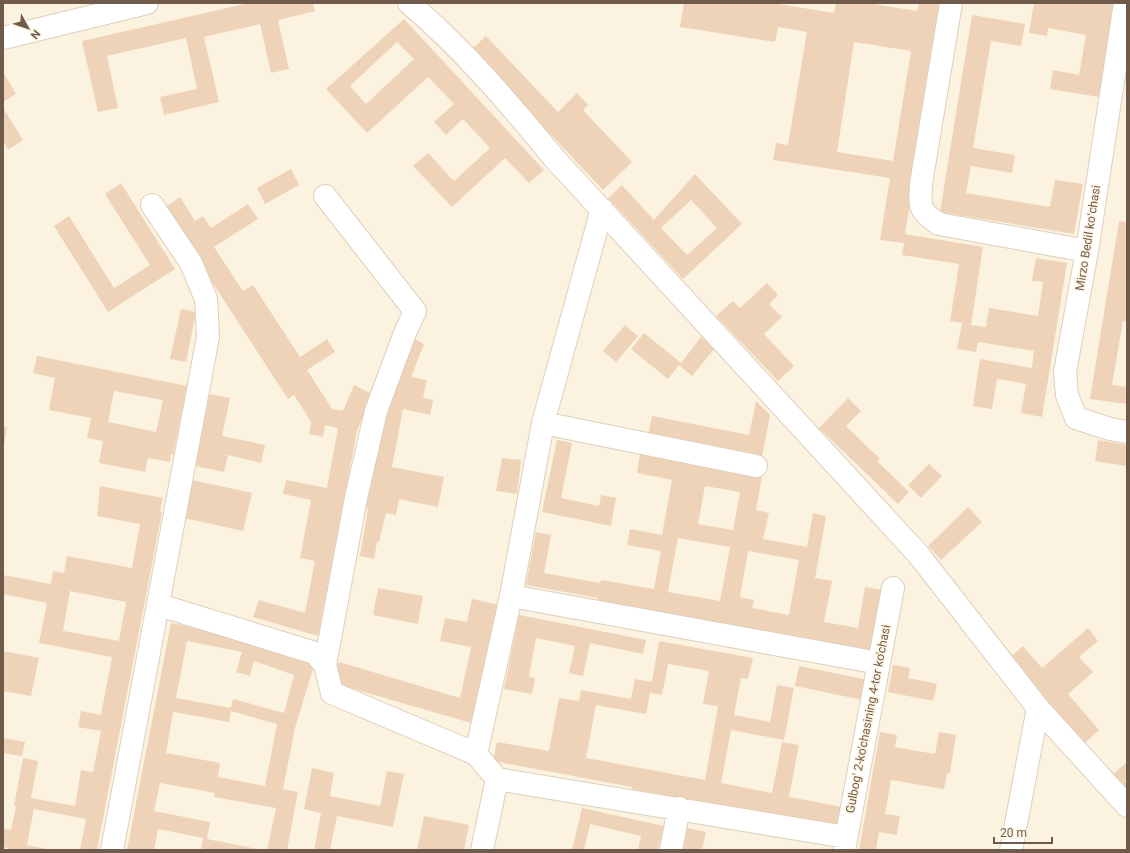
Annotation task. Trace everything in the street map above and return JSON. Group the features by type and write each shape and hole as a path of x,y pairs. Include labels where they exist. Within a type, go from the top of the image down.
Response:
{"street":[{"path":"3,38 148,3"},
{"path":"409,3 443,32 602,209 918,554 1038,708 1127,806"},
{"path":"951,3 921,184 920,204 925,214 939,224 1087,251"},
{"name":"Mirzo Bedil koʻchasi","path":"1125,3 1087,251 1066,372 1067,395 1076,418 1110,429 1127,432"},
{"path":"325,196 415,311 405,333 376,411 356,498 325,665 332,693 476,754 497,779 679,808 845,843"},
{"path":"112,850 208,337 206,299 190,263 152,205"},
{"path":"476,754 511,596 543,423 602,209"},
{"path":"543,423 756,466"},
{"name":"Gulbog' 2-ko'chasining 4-tor ko'chasi","path":"845,843 893,588"},
{"path":"511,596 879,663"},
{"path":"159,605 315,653 325,665"},
{"path":"1011,850 1038,708"},
{"path":"482,850 497,779"},
{"path":"671,850 679,808"}],"building":[{"path":"249,3 313,3 315,11 278,20 289,69 271,73 260,24 204,37 219,102 164,115 160,97 197,89 186,38 107,56 118,108 98,112 82,41"},
{"path":"684,3 773,3 834,13 836,3 868,3 917,11 919,3 943,3 905,234 983,247 971,325 986,327 989,308 1038,316 1043,282 1032,281 1036,258 1067,263 1042,417 1021,413 1026,384 997,379 992,409 973,406 980,359 1032,368 1034,351 978,342 976,352 957,349 962,323 950,321 959,264 902,255 904,243 880,240 890,178 773,160 776,143 788,145 807,32 778,27 775,42 680,27","holes":["854,42 911,51 893,161 837,152"]},
{"path":"1034,3 1115,3 1099,97 1050,89 1053,70 1079,75 1086,35 1048,28 1047,36 1029,33"},
{"path":"972,15 1025,24 1021,46 991,41 973,148 1015,155 1012,173 971,166 966,193 1050,207 1055,180 1083,184 1074,234 940,212"},
{"path":"404,19 544,170 529,183 505,158 452,207 413,166 428,153 454,181 490,148 463,119 446,135 434,122 454,104 428,77 367,133 326,89","holes":["397,42 414,59 366,104 350,86"]},
{"path":"486,36 558,112 577,93 588,105 583,110 632,162 603,190 471,50"},
{"path":"3,72 16,94 3,102"},
{"path":"3,108 23,140 8,150 3,141"},
{"path":"291,169 299,185 265,204 257,188"},
{"path":"695,174 742,224 683,279 608,198 622,185 654,220","holes":["691,200 717,228 687,255 661,228"]},
{"path":"121,183 175,269 108,312 54,226 69,216 114,288 150,265 105,194"},
{"path":"180,197 195,221 203,216 211,228 248,204 258,219 214,247 243,291 253,285 300,357 327,339 335,352 307,370 332,409 343,411 354,385 372,394 357,431 318,636 253,617 259,600 305,613 315,561 300,558 311,500 283,494 286,480 327,488 338,428 325,425 323,437 309,434 311,422 294,395 288,399 164,208"},
{"path":"1119,221 1127,222 1127,322 1123,321 1112,385 1127,387 1127,404 1090,399"},
{"path":"767,283 778,295 769,304 782,317 764,334 794,366 778,381 716,316 733,301 740,308"},
{"path":"181,309 196,312 186,362 170,359"},
{"path":"625,325 638,336 616,362 603,351"},
{"path":"644,333 681,363 701,337 715,348 692,376 679,365 668,379 631,349"},
{"path":"407,335 424,344 411,377 427,380 423,398 433,400 430,415 403,409 392,467 444,477 438,507 399,499 396,515 386,513 379,542 377,542 374,559 360,556 368,509 366,508 388,390"},
{"path":"37,356 187,386 173,455 171,454 170,462 148,458 145,472 99,463 103,441 87,438 91,418 49,410 55,378 33,373","holes":["114,391 163,400 156,432 108,422"]},
{"path":"210,394 230,398 222,436 265,445 261,463 228,455 224,472 195,466"},
{"path":"848,398 861,411 846,426 880,459 877,461 909,492 898,504 819,428"},
{"path":"756,401 770,415 762,457 648,436 652,416 749,435"},
{"path":"3,426 7,427 4,446 3,446"},
{"path":"557,440 572,443 561,498 599,506 601,495 616,498 611,526 542,512"},
{"path":"1098,440 1127,445 1127,466 1095,461"},
{"path":"640,454 762,476 756,510 769,513 763,539 807,547 813,513 826,516 815,578 832,581 824,622 858,628 865,587 883,590 872,651 597,601 598,598 526,585 536,532 551,535 544,573 600,583 601,580 654,589 661,551 627,545 630,529 662,535 672,480 637,473","holes":["705,486 740,492 733,530 698,524","678,538 730,547 720,601 668,592","748,551 799,560 789,615 752,608 754,600 740,597"]},
{"path":"502,458 521,460 517,494 496,491"},
{"path":"929,464 942,476 921,498 908,485"},
{"path":"192,480 252,493 243,531 184,518"},
{"path":"100,486 163,498 160,511 162,512 97,850 80,850 86,819 34,809 27,845 52,850 7,850 8,848 3,847 3,829 11,830 23,758 38,761 31,798 75,806 81,770 93,772 101,731 78,727 81,711 101,715 112,657 39,643 47,603 3,594 3,575 51,584 53,571 64,573 67,556 132,568 140,524 97,516","holes":["70,591 126,602 119,641 63,631"]},
{"path":"968,507 982,522 941,560 928,546"},
{"path":"378,588 423,596 418,624 373,615"},
{"path":"472,599 499,605 471,723 333,683 339,662 460,698 471,647 440,641 445,618 467,622"},
{"path":"519,615 646,640 643,654 590,643 583,676 569,673 575,646 536,638 529,677 535,678 532,694 504,689"},
{"path":"171,623 245,637 315,662 295,728 283,789 298,792 287,850 267,850 276,808 214,797 215,793 160,783 154,811 210,822 207,839 263,850 201,850 203,838 158,829 154,850 127,850","holes":["187,641 242,652 236,672 250,676 254,661 294,675 284,713 233,699 231,708 176,698","231,711 277,724 265,786 218,777 220,763 166,753 173,712 229,722"]},
{"path":"1088,628 1098,641 1079,657 1093,672 1068,694 1099,730 1083,745 1008,659 1023,646 1042,668"},
{"path":"659,641 753,658 748,679 741,678 734,715 770,722 777,685 794,688 784,740 731,730 721,783 772,793 782,742 799,745 789,797 842,807 838,827 632,789 632,787 493,761 497,742 549,751 559,698 579,701 581,690 631,699 635,679 652,682","holes":["668,664 709,671 703,704 718,706 705,780 586,758 596,705 646,714 650,693 662,695"]},
{"path":"3,651 39,658 31,696 3,691"},
{"path":"893,665 910,668 908,678 937,684 933,701 888,692"},
{"path":"799,666 868,680 863,700 795,686"},
{"path":"880,732 897,735 895,747 935,754 939,732 956,735 950,773 947,773 944,789 891,780 885,814 900,816 897,835 879,832 876,850 859,850"},
{"path":"3,738 25,742 22,756 3,753"},
{"path":"1127,762 1127,793 1111,776"},
{"path":"312,768 334,773 330,796 380,806 387,771 404,774 393,827 337,816 330,850 314,850 321,813 304,809"},
{"path":"582,808 664,826 658,850 638,850 641,836 590,824 584,850 572,850"},
{"path":"424,816 469,825 464,850 417,850"},
{"path":"687,828 706,832 702,850 682,850"}]}
